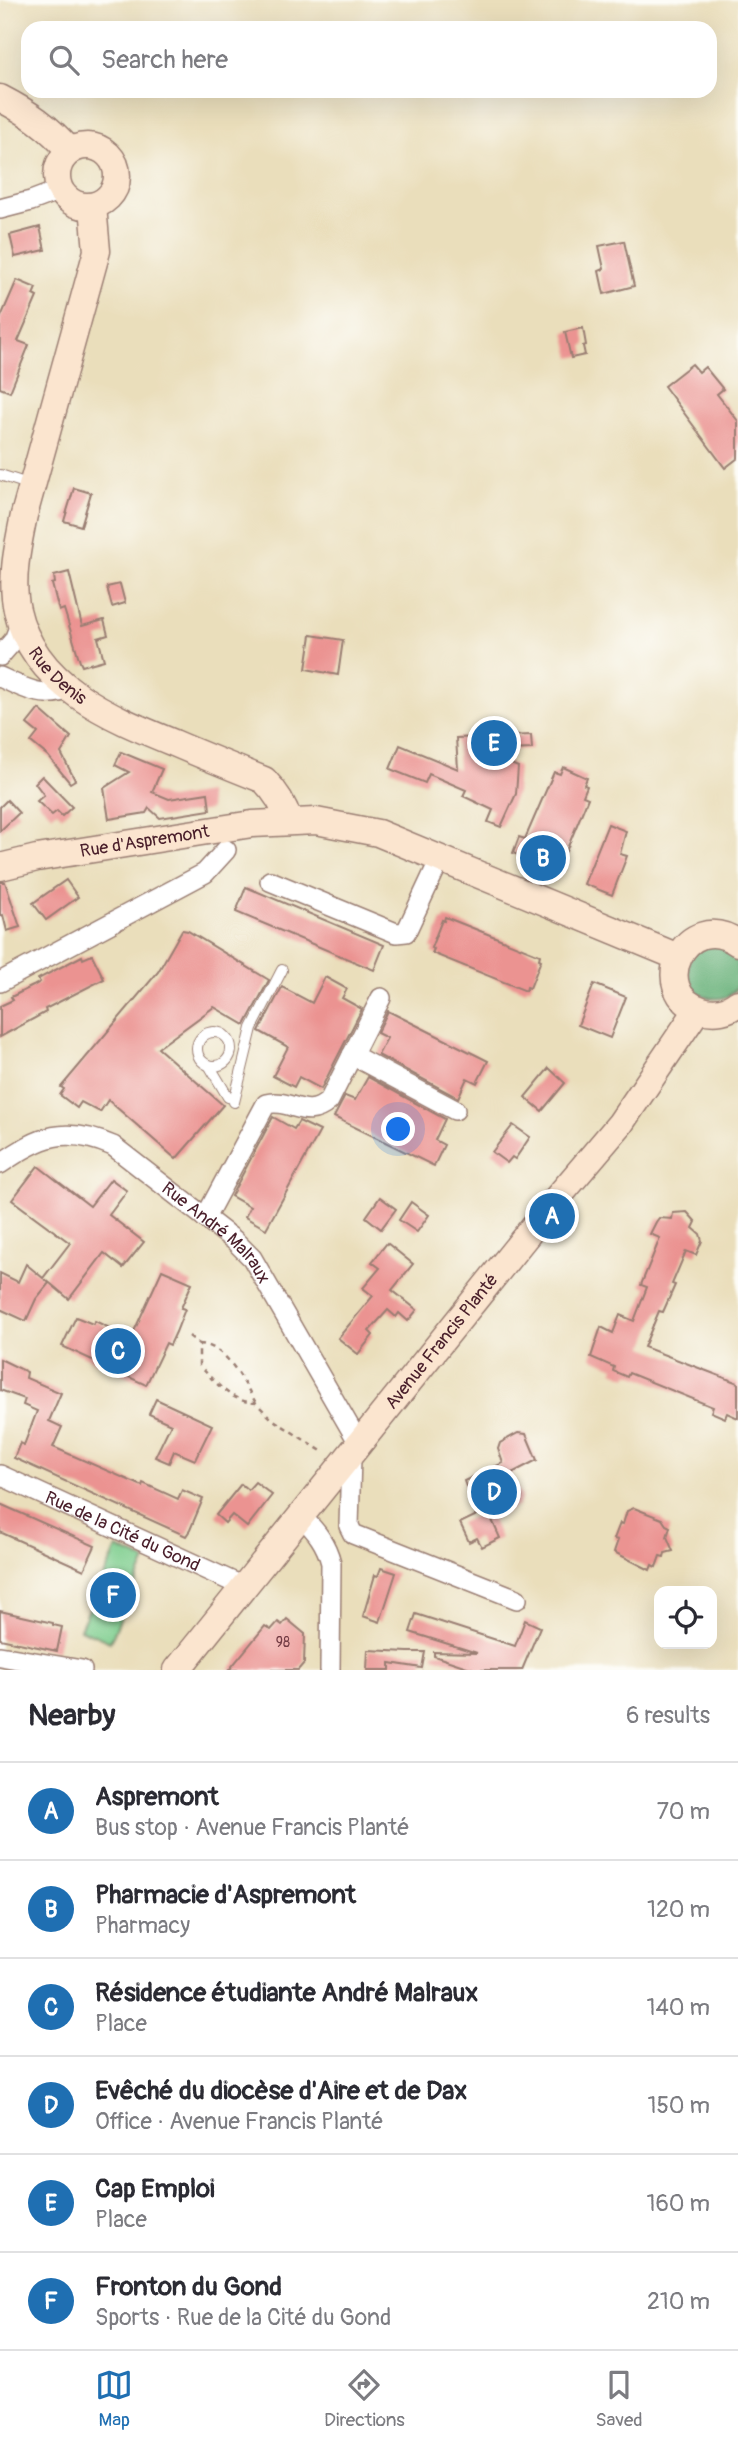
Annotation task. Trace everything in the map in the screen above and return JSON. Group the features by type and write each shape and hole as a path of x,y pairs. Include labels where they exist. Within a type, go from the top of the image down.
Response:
{"street":[{"path":"0,98 30,114 50,129 70,150"},
{"path":"93,146 112,159 117,170 117,182 104,201 93,206 80,206 68,200 60,190 57,173 59,164 70,150 93,146"},
{"path":"0,209 60,190"},
{"name":"Rue Denis","path":"93,206 97,251 18,545 15,568 16,610 42,663 87,704 123,723 264,780 285,807 289,821"},
{"path":"0,656 13,640 21,622"},
{"path":"0,677 32,692 58,694 68,689"},
{"name":"Rue d'Aspremont","path":"0,867 37,858 252,824 289,821 347,826 378,833 441,857 678,957"},
{"path":"0,982 205,873 226,850"},
{"path":"270,881 396,933 407,932 441,857"},
{"path":"738,943 721,935 701,936 691,940 678,957 674,969 679,993 698,1009 722,1011 738,1003"},
{"path":"205,1218 266,1104 276,1102 306,1110 320,1109 329,1101 382,998"},
{"name":"Avenue Francis Planté","path":"177,1670 244,1587 311,1526 349,1458 547,1210 621,1124 698,1009"},
{"path":"352,1055 455,1110"},
{"name":"Rue André Malraux","path":"0,1164 41,1140 60,1135 92,1137 113,1146 234,1240 252,1258 349,1458"},
{"path":"349,1458 349,1526 353,1534 517,1599"},
{"name":"Rue de la Cité du Gond","path":"0,1475 244,1587"},
{"path":"311,1526 333,1534 349,1526"},
{"path":"311,1526 328,1549 331,1563 330,1670"},
{"path":"1,1659 82,1670"}],"lane":[{"path":"0,475 32,485"},
{"path":"209,1065 228,1097 234,1100 252,1028 282,970"},
{"path":"210,1032 220,1032 228,1038 231,1047 229,1057 223,1064 213,1066 204,1063 198,1055 197,1045 201,1037 210,1032"},
{"path":"231,1047 245,1052"}],"path":[{"path":"189,1336 199,1344 209,1344 224,1355 257,1403 272,1419 326,1454 326,1463 349,1458"},
{"path":"199,1344 199,1365 225,1392 247,1403 257,1403"}],"green space":[{"path":"714,941 738,953 737,987 722,998 704,996 696,990 690,981 688,969 691,955"},
{"path":"117,1548 146,1561 110,1642 80,1629"}],"building":[{"path":"40,227 45,250 15,257 10,235"},
{"path":"624,241 634,286 604,294 599,271 604,269 599,246"},
{"path":"17,280 36,288 33,295 37,297 18,341 29,345 10,392 0,388 0,319"},
{"path":"583,328 585,355 571,358 565,332"},
{"path":"692,364 699,372 705,367 723,389 717,394 738,421 738,458 725,468 664,386"},
{"path":"74,488 91,493 81,526 64,521"},
{"path":"69,572 82,626 104,620 108,635 98,638 104,660 82,666 64,609 59,611 52,584 55,583 54,576"},
{"path":"120,584 125,603 112,607 107,587"},
{"path":"311,635 343,640 338,675 306,669"},
{"path":"39,709 71,737 61,753 75,780 70,783 48,756 31,742 38,733 27,724"},
{"path":"531,735 532,749 481,751 518,767 516,794 501,827 488,822 493,810 463,796 466,790 429,774 425,783 390,769 400,745 458,769 456,738"},
{"path":"121,752 162,769 152,792 169,799 208,793 210,810 160,818 149,808 146,813 109,819 104,788 129,772 115,765"},
{"path":"563,767 587,778 583,796 588,798 560,866 554,864 552,869 513,853 519,837 525,839 554,772 560,774"},
{"path":"42,776 72,807 62,816 57,811 52,815 37,801 44,795 35,783"},
{"path":"7,800 19,813 0,831 0,807"},
{"path":"608,824 626,831 620,854 627,856 612,895 584,884"},
{"path":"66,880 78,897 46,920 33,903"},
{"path":"0,882 5,882 20,927 7,931 3,915 0,916"},
{"path":"246,887 384,945 374,970 236,912"},
{"path":"445,917 540,955 541,960 530,988 527,987 526,991 432,953 434,949 431,948"},
{"path":"182,930 188,931 269,980 245,1025 214,1007 158,1048 223,1105 176,1159 108,1100 100,1112 81,1102 77,1108 60,1095 64,1089 61,1087 158,972"},
{"path":"92,955 104,979 45,1009 46,1012 0,1037 0,1006 40,982 38,979 82,956 83,959"},
{"path":"325,977 347,989 342,998 362,1009 321,1089 299,1077 294,1087 273,1076 288,1047 259,1031 282,987 312,1003"},
{"path":"594,984 626,997 610,1038 578,1025"},
{"path":"388,1011 488,1061 477,1083 467,1078 458,1098 378,1055 387,1038 377,1033"},
{"path":"549,1068 565,1083 542,1111 525,1097"},
{"path":"368,1077 445,1119 435,1140 444,1145 434,1166 334,1117 345,1096 355,1100"},
{"path":"273,1117 294,1129 299,1121 320,1131 266,1229 245,1217 250,1207 231,1196"},
{"path":"513,1125 530,1137 515,1159 512,1157 507,1163 492,1152"},
{"path":"38,1166 90,1206 111,1179 127,1191 109,1215 144,1242 123,1268 104,1253 69,1299 45,1279 49,1283 36,1299 26,1321 0,1309 0,1273 18,1282 26,1264 43,1278 70,1243 12,1200"},
{"path":"380,1197 396,1209 381,1229 366,1217"},
{"path":"411,1202 429,1215 417,1232 399,1220"},
{"path":"687,1212 696,1222 693,1228 700,1234 702,1241 696,1255 686,1251 672,1284 675,1285 663,1312 659,1311 644,1347 738,1383 738,1418 727,1413 725,1418 711,1412 713,1407 629,1373 627,1377 613,1371 614,1367 591,1357 601,1327 613,1333 620,1315 634,1321 647,1287 641,1285 660,1238 650,1234 656,1222 659,1218 672,1219 673,1213"},
{"path":"387,1243 413,1264 392,1290 417,1310 408,1321 399,1313 396,1317 388,1310 369,1331 373,1335 358,1354 338,1338 373,1296 363,1288 380,1268 372,1262"},
{"path":"162,1270 192,1283 181,1308 185,1309 176,1332 170,1345 166,1343 146,1385 62,1346 76,1317 93,1324 95,1321 131,1338"},
{"path":"0,1359 27,1372 26,1378 61,1393 49,1421 62,1427 53,1447 178,1499 182,1490 203,1499 186,1536 14,1458 20,1443 24,1445 37,1411 23,1405 25,1399 0,1390"},
{"path":"156,1399 212,1425 195,1460 174,1451 169,1463 155,1457 171,1424 149,1414"},
{"path":"518,1433 526,1434 537,1460 510,1474 522,1497 518,1506 492,1520 500,1538 482,1547 477,1538 469,1542 460,1523 477,1515 464,1481 503,1463 498,1449 500,1443"},
{"path":"255,1482 272,1495 247,1527 232,1515 225,1523 216,1515 241,1484 248,1490"},
{"path":"0,1504 95,1546 84,1570 0,1532"},
{"path":"634,1508 662,1519 670,1527 667,1537 673,1551 665,1553 664,1557 660,1556 656,1567 652,1565 650,1570 614,1552 618,1540 614,1539 620,1523 623,1524 627,1511"},
{"path":"381,1568 396,1573 380,1622 363,1616 375,1575 378,1576"},
{"path":"0,1611 62,1627 57,1651 0,1639"},
{"path":"416,1614 515,1646 525,1620 540,1627 522,1670 476,1670 434,1656 434,1652 477,1653 410,1632"},
{"path":"287,1619 305,1634 304,1663 298,1670 229,1670 265,1626 271,1630 278,1622 282,1625"},
{"path":"368,1650 425,1652 422,1668 390,1663 390,1670 367,1670"}],"place":[{"name":"Cap Emploi","path":"494,743"},
{"name":"Pharmacie d'Aspremont","path":"543,858"},
{"name":"Aspremont","path":"552,1216"},
{"name":"Résidence étudiante André Malraux","path":"118,1351"},
{"name":"Evêché du diocèse d'Aire et de Dax","path":"494,1492"},
{"name":"Fronton du Gond","path":"113,1595"}]}
